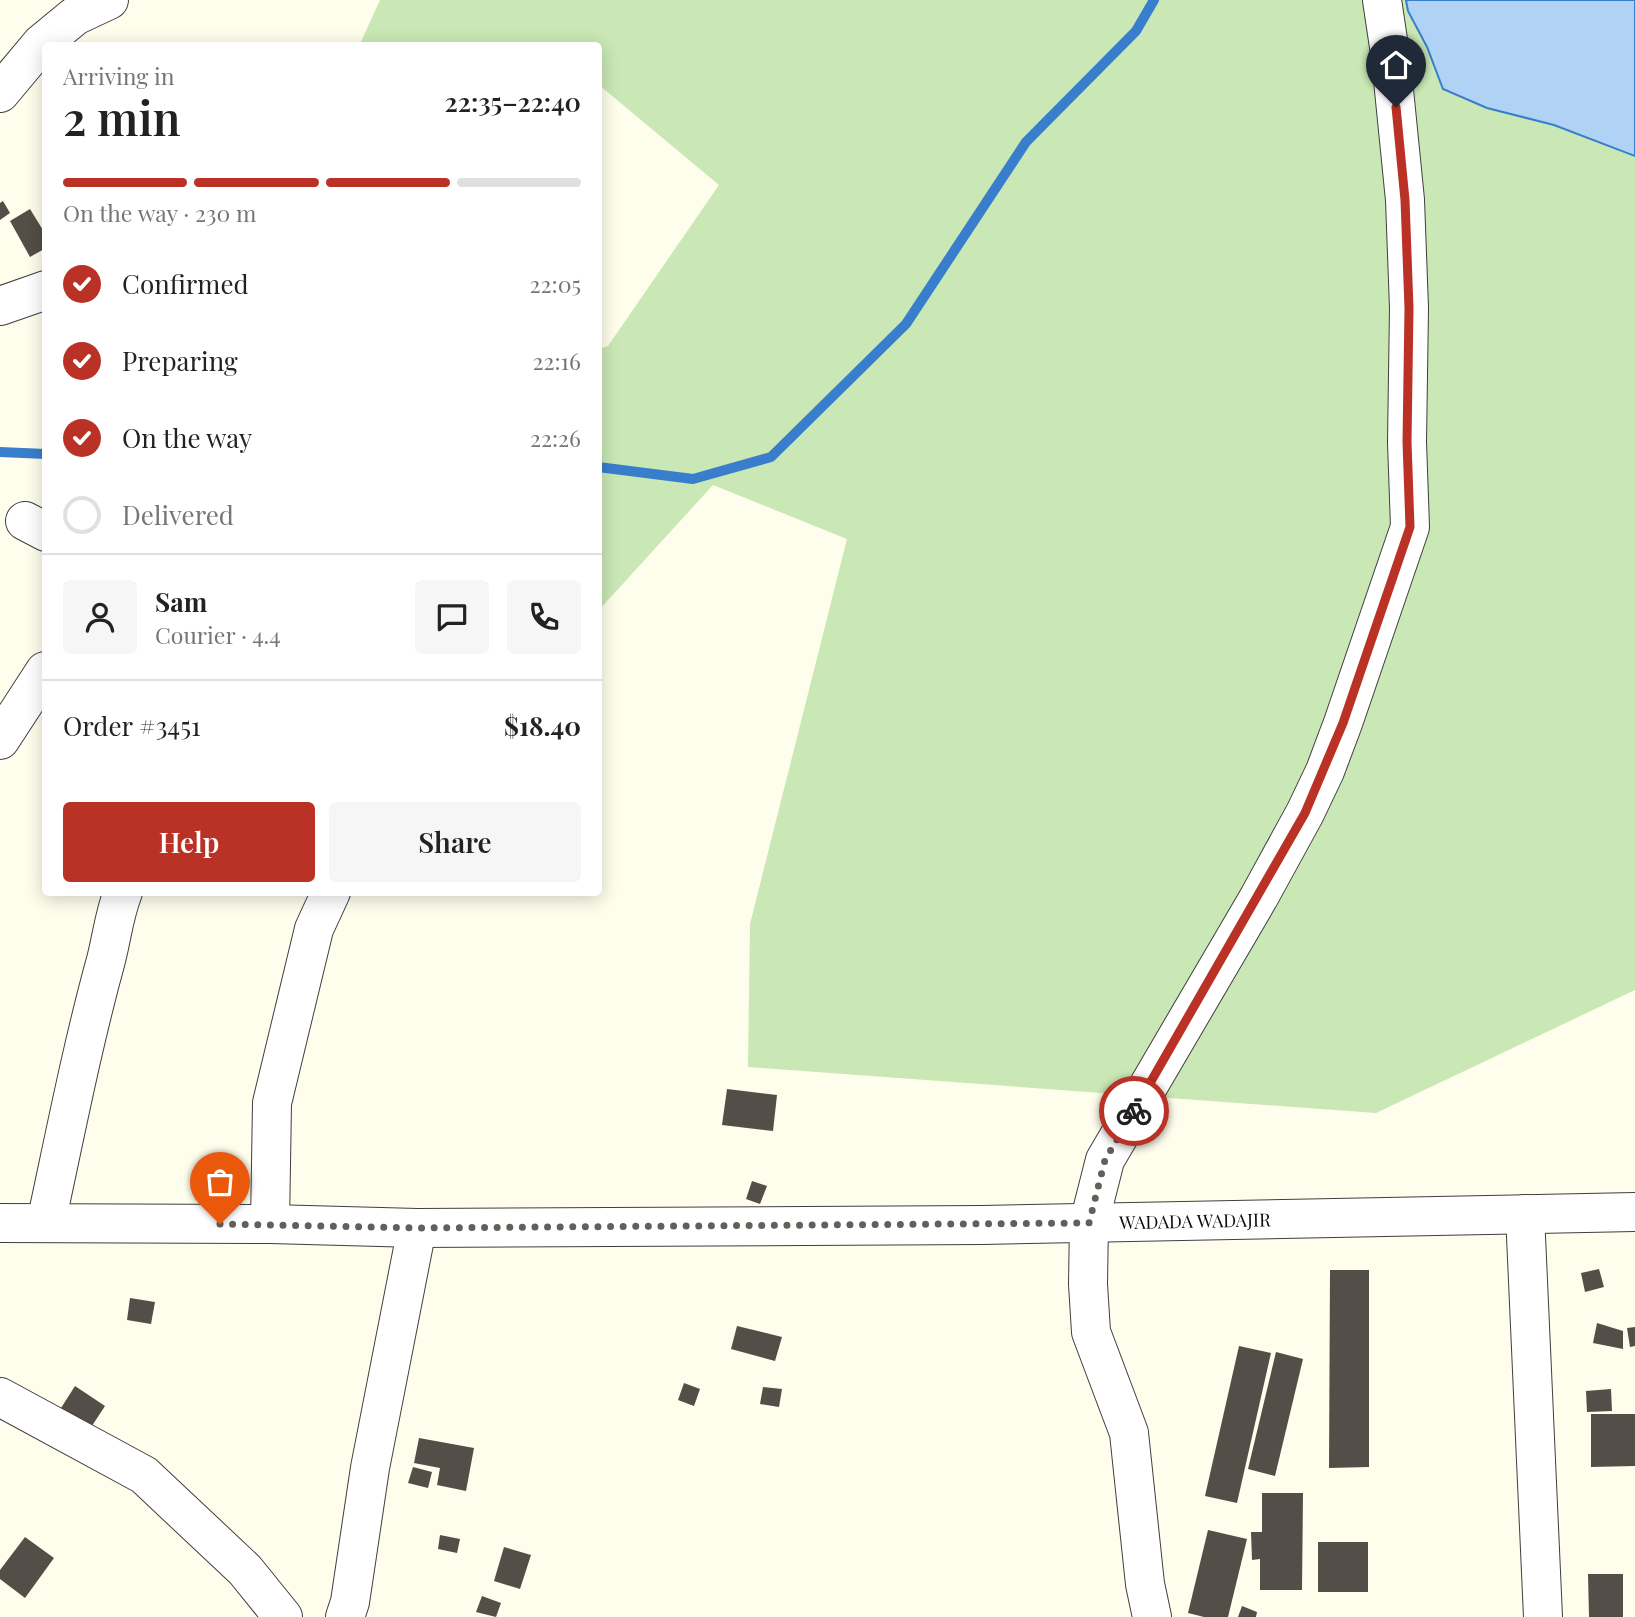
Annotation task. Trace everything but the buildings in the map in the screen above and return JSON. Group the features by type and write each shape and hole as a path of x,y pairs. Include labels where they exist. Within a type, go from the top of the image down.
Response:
{"street":[{"path":"43,42 75,16 109,0"},
{"path":"1152,1617 1145,1584 1129,1433 1091,1332 1088,1284 1089,1223 1105,1160 1259,897 1325,771 1410,527 1407,442 1409,308 1405,200 1382,0"},
{"path":"0,93 42,43"},
{"path":"0,306 42,291"},
{"path":"0,740 42,676"},
{"path":"46,1223 88,1023 121,896"},
{"path":"270,1224 272,1103 314,929 329,896"},
{"name":"WADADA WADAJIR","path":"0,1223 270,1224 417,1228 1089,1223 1635,1212"},
{"path":"1525,1214 1543,1617"},
{"path":"345,1617 350,1602 370,1468 417,1228"},
{"path":"0,1397 144,1475 245,1570 283,1617"}],"green space":[{"path":"380,0 1406,0 1408,11 1427,47 1487,108 1554,125 1635,156 1635,990 1376,1113 748,1067 750,924 847,539 713,485 602,607 602,348 608,346 719,185 602,88 602,42 361,42"}],"water":[{"path":"1406,0 1635,0 1635,156 1554,125 1487,108 1443,89 1427,47 1408,11"}],"waterway":[{"path":"602,468 693,479 771,457 906,324 1026,142 1136,31 1154,0"},
{"path":"0,452 42,454"}],"way so far":[{"path":"220,1224 417,1228 1089,1223 1105,1160 1134,1111"}],"route":[{"path":"1134,1111 1259,897 1325,771 1410,527 1407,442 1409,308 1405,200 1396,107"}]}
